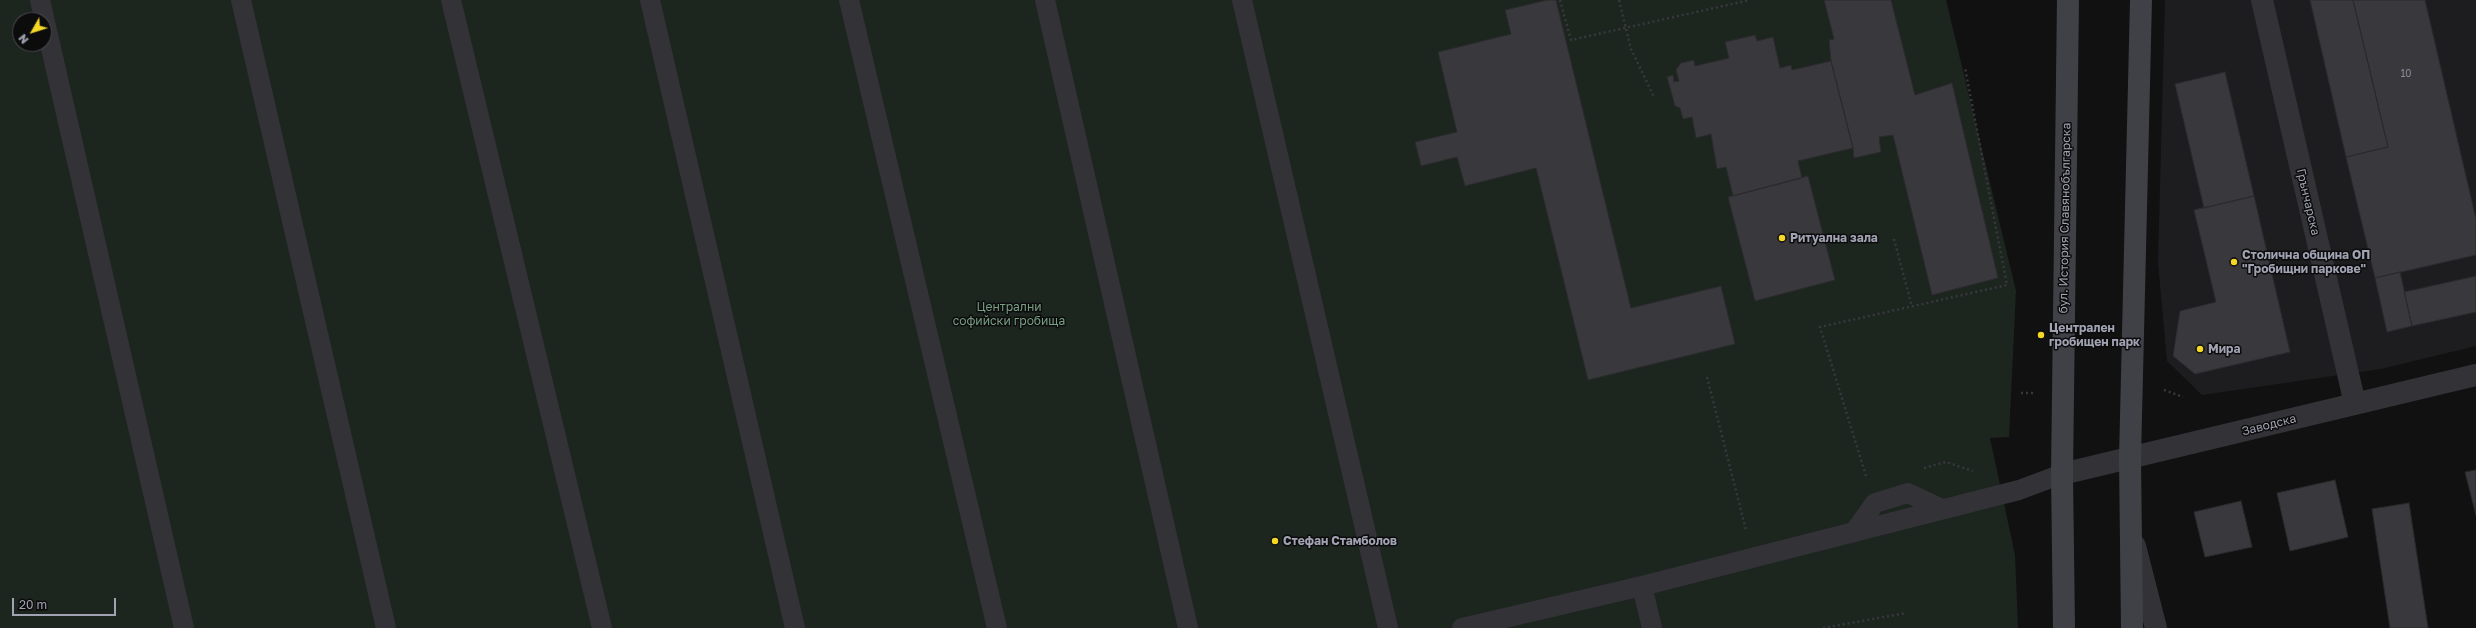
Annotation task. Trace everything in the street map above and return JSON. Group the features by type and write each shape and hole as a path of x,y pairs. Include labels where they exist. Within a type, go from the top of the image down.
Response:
{"main road":[{"name":"бул. История Славянобългарска","path":"2064,628 2062,474 2068,0"},
{"path":"2132,628 2130,458 2141,0"}],"street":[{"name":"Грънчарска","path":"2262,0 2355,404"},
{"name":"Заводска","path":"2062,474 2476,375"},
{"path":"2131,534 2156,628"}],"lane":[{"path":"40,0 184,628"},
{"path":"241,0 386,628"},
{"path":"451,0 602,628"},
{"path":"650,0 794,628"},
{"path":"849,0 997,628"},
{"path":"1045,0 1183,627"},
{"path":"1242,0 1388,628"},
{"path":"1462,628 1642,586 2019,490 2062,474"},
{"path":"1855,531 1875,503 1908,494 1942,509"},
{"path":"1642,586 1652,628"}],"path":[{"path":"1560,0 1571,40 1626,29 1750,0"},
{"path":"1619,0 1631,49 1654,97"},
{"path":"1875,503 1820,327 2007,285 1964,68"},
{"path":"1894,239 1912,307"},
{"path":"1707,377 1753,557"},
{"path":"2164,390 2183,397"},
{"path":"2021,393 2037,393"},
{"path":"1918,470 1946,462 1973,471 1981,469"},
{"path":"1823,628 1906,613"}],"shaded area":[{"path":"2165,0 2476,0 2476,346 2381,369 2202,395 2167,361 2158,262"}],"green space":[{"name":"Централни софийски гробища","path":"0,0 1946,0 2016,291 2009,437 1990,438 2015,555 2018,628 0,628"}],"building":[{"path":"1547,0 1556,0 1631,308 1721,286 1735,344 1588,380 1536,168 1465,186 1457,157 1421,166 1415,142 1457,132 1438,52 1511,34 1505,10"},
{"path":"1824,0 1891,0 1915,95 1952,83 1998,278 1932,295 1893,135 1879,137 1881,152 1854,158 1853,148 1831,61 1829,40 1834,39"},
{"path":"2310,0 2353,0 2388,147 2346,157"},
{"path":"2353,0 2425,0 2476,219 2476,255 2375,278 2346,157 2388,147"},
{"path":"1755,35 1757,41 1773,37 1780,68 1791,65 1792,70 1831,61 1853,148 1798,161 1802,178 1733,196 1726,167 1717,169 1711,134 1696,138 1692,117 1683,119 1680,108 1675,106 1667,77 1673,75 1674,82 1679,81 1676,70 1681,63 1694,60 1695,66 1729,58 1725,42"},
{"path":"2225,72 2254,196 2204,208 2175,84"},
{"name":"Ритуална зала","path":"1808,176 1835,280 1755,301 1728,197"},
{"path":"2254,196 2290,352 2195,374 2173,356 2180,311 2216,302 2194,210"},
{"path":"2400,272 2412,326 2387,332 2375,278"},
{"path":"2476,276 2476,312 2412,326 2404,292"},
{"path":"2476,470 2476,515 2465,472"},
{"path":"2335,480 2348,537 2290,551 2277,493"},
{"path":"2241,501 2252,547 2205,557 2194,512"},
{"path":"2409,503 2428,628 2390,628 2372,509"}],"place":[{"name":"Ритуална зала","path":"1782,238"},
{"name":"Столична община ОП \"Гробищни паркове\"","path":"2234,262"},
{"name":"Централен гробищен парк","path":"2041,335"},
{"name":"Мира","path":"2200,349"},
{"name":"Стефан Стамболов","path":"1275,541"}]}
